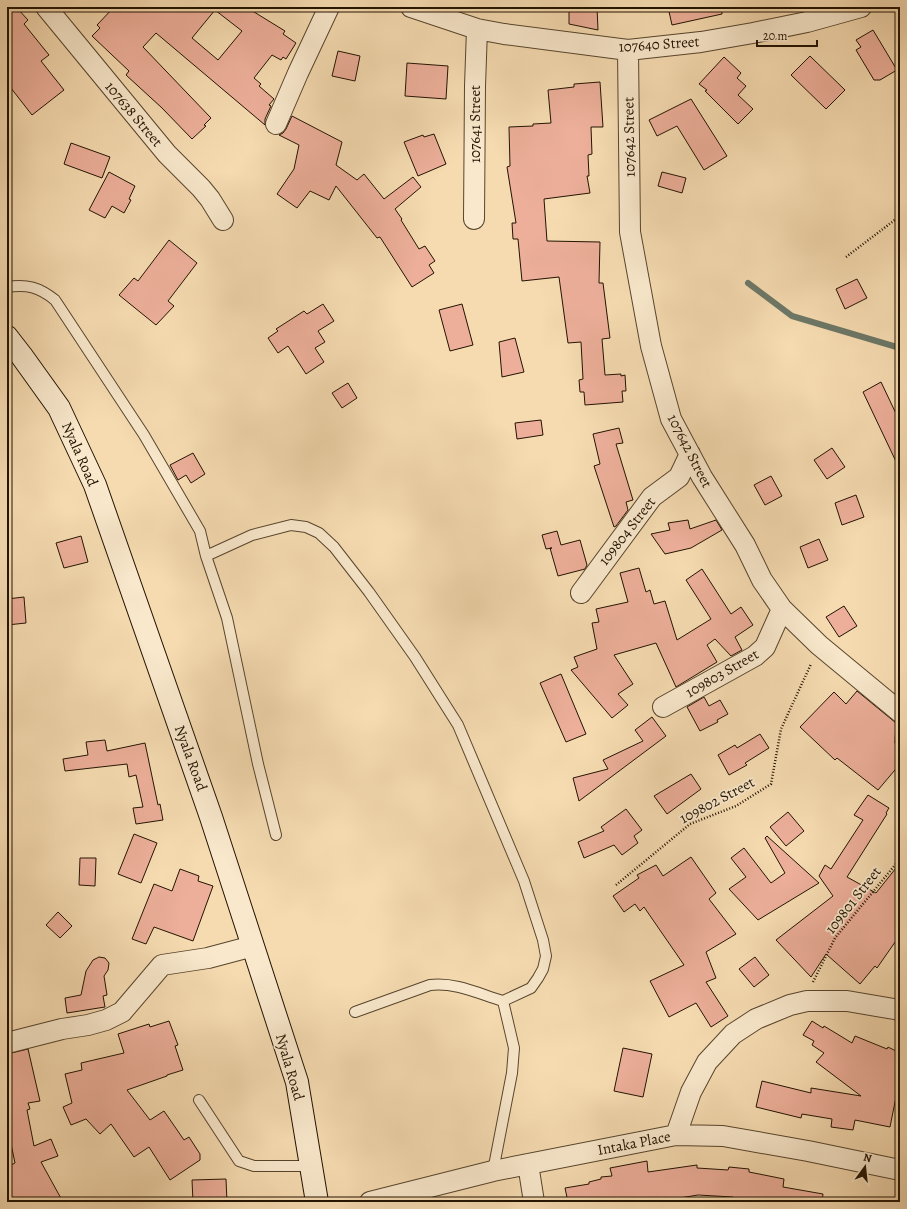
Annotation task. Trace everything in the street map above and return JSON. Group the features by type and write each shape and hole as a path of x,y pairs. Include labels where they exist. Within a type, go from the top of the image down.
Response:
{"street":[{"name":"107638 Street","path":"46,7 167,154 201,188 223,220"},
{"path":"276,124 329,7"},
{"name":"107640 Street","path":"411,7 477,29 504,34 628,50 701,42 753,33 807,22 861,7"},
{"name":"107641 Street","path":"474,219 477,29"},
{"name":"107642 Street","path":"628,50 630,232 651,346 671,419 702,478 745,545 762,580 782,609 819,646 900,712"},
{"name":"Nyala Road","path":"7,337 22,354 59,408 95,485 212,818 297,1082 317,1202"},
{"name":"109804 Street","path":"581,593 652,497 679,477 690,454"},
{"name":"109803 Street","path":"663,707 755,656 765,647 782,609"},
{"path":"7,1043 62,1029 88,1025 106,1020 122,1012 162,964 208,958 253,946"},
{"path":"676,1135 691,1092 707,1062 732,1034 756,1019 790,1005 806,1001 847,1001 900,1010"},
{"name":"Intaka Place","path":"370,1202 493,1171 676,1135 723,1136 808,1151 900,1170"},
{"path":"528,1164 534,1202"}],"lane":[{"path":"7,287 30,286 44,291 55,300 144,435 200,531 206,556 227,618 258,764 276,835"},
{"path":"206,556 252,535 291,525 306,527 319,533 334,547 369,592 415,657 458,725 524,881 543,940 546,956 543,968 531,988 504,1001 466,989 442,984 424,987 355,1012"},
{"path":"493,1171 512,1073 514,1048 504,1001"},
{"path":"199,1100 239,1161 254,1166 312,1166"}],"path":[{"path":"846,257 900,216"},
{"name":"109802 Street","path":"616,885 690,824 736,806 771,784 781,729 819,646"},
{"name":"109801 Street","path":"806,1001 814,980 835,938 900,859"}],"building":[{"path":"7,7 16,7 28,20 24,24 49,55 41,61 64,90 32,115 7,83"},
{"path":"114,7 246,7 285,31 283,34 296,43 286,59 283,57 281,60 272,55 254,78 261,84 259,86 274,99 269,105 271,106 265,119 265,125 156,33 143,47 211,118 204,125 206,126 192,139 162,108 126,75 129,71 92,36 100,28 97,25","holes":["215,10 242,31 218,60 192,38"]},
{"path":"569,7 597,7 598,30 569,24"},
{"path":"668,7 722,7 722,14 672,25"},
{"path":"873,30 897,70 880,80 874,80 856,50 861,47 856,40"},
{"path":"338,51 360,56 355,81 332,76"},
{"path":"810,56 845,90 826,109 791,75"},
{"path":"724,57 741,73 737,78 746,86 738,95 753,109 738,124 705,91 707,90 699,84"},
{"path":"407,63 448,66 446,99 405,96"},
{"path":"600,82 603,127 591,127 592,154 588,155 589,176 587,176 590,193 544,199 547,241 600,242 599,283 603,283 610,338 602,339 605,375 625,375 626,391 622,391 623,402 585,405 584,392 580,392 579,380 583,379 581,342 568,343 559,277 522,281 518,239 513,239 512,223 516,223 507,167 510,166 509,127 533,126 533,124 551,123 548,90 574,87 574,84"},
{"path":"691,99 727,156 704,170 677,126 657,136 649,120"},
{"path":"292,116 342,142 336,165 357,180 364,174 384,199 413,177 421,187 395,209 419,249 425,246 435,261 429,265 434,273 412,287 380,237 377,238 336,186 329,200 310,191 297,208 277,194 294,169 299,145 279,135 286,129"},
{"path":"434,134 446,164 418,176 404,142 423,135 424,137"},
{"path":"71,143 110,157 102,178 64,164"},
{"path":"109,172 135,186 129,199 131,200 124,213 112,206 105,218 89,210"},
{"path":"662,172 686,178 682,193 658,186"},
{"path":"169,240 197,263 168,301 174,306 156,325 119,295 134,278 138,281"},
{"path":"857,279 867,298 845,309 836,289"},
{"path":"323,304 334,321 318,331 325,342 315,348 324,362 306,374 288,346 278,353 268,338 278,331 276,329 304,311 307,314"},
{"path":"462,304 473,345 450,351 439,310"},
{"path":"515,338 524,372 502,377 499,342"},
{"path":"881,382 900,422 900,470 863,392"},
{"path":"348,383 357,398 342,408 332,393"},
{"path":"541,420 543,435 517,439 515,423"},
{"path":"619,428 623,443 616,444 633,500 626,502 628,510 614,527 594,466 600,464 593,434"},
{"path":"832,448 845,467 827,479 814,460"},
{"path":"193,453 205,474 191,483 186,475 178,480 170,465"},
{"path":"771,476 782,496 765,505 754,485"},
{"path":"856,495 864,517 842,525 835,503"},
{"path":"688,520 690,529 716,520 722,530 691,548 665,554 651,534 670,530 668,523"},
{"path":"557,531 561,545 580,540 587,565 585,569 558,576 550,548 546,549 542,535"},
{"path":"81,536 88,562 64,568 56,543"},
{"path":"819,539 828,560 808,568 800,547"},
{"path":"639,568 646,592 650,590 654,604 665,601 677,640 711,619 686,580 702,569 731,614 741,607 753,625 735,637 742,650 731,656 715,639 707,645 717,662 676,687 656,643 614,655 633,684 618,694 628,705 612,718 571,670 578,667 574,657 597,649 592,623 599,622 596,609 628,602 620,573"},
{"path":"24,597 26,623 7,625 7,599"},
{"path":"844,606 857,626 839,637 826,617"},
{"path":"561,674 586,734 566,742 540,683"},
{"path":"857,691 896,723 895,743 900,749 900,764 878,790 837,758 835,760 800,727 834,692 846,704"},
{"path":"704,697 709,706 720,700 728,714 717,720 718,722 700,731 687,707"},
{"path":"652,717 666,736 579,801 573,778 608,769 603,760 643,741 635,730"},
{"path":"760,734 769,748 745,763 747,765 729,775 718,755 735,745 737,748"},
{"path":"105,740 107,751 145,743 158,805 160,804 163,820 136,824 133,808 143,807 136,775 129,777 127,764 65,771 63,759 88,755 86,742"},
{"path":"691,774 701,789 667,814 654,796"},
{"path":"868,795 889,808 886,813 887,814 847,877 876,893 900,863 900,935 877,968 875,966 860,984 826,954 811,977 776,940 833,896 819,876 825,865 831,869 863,820 854,815"},
{"path":"626,809 642,830 634,836 638,843 622,855 614,845 584,858 578,842 604,831 601,827"},
{"path":"788,812 804,831 786,846 770,827"},
{"path":"134,834 157,843 141,883 118,874"},
{"path":"767,836 819,883 758,920 729,889 746,877 731,858 744,848 771,883 785,873 765,838"},
{"path":"691,857 716,893 709,899 736,934 706,952 716,978 706,982 728,1016 711,1027 696,1003 669,1017 650,981 684,965 644,907 640,911 635,904 624,912 613,896 639,878 637,875 656,865 663,876"},
{"path":"80,858 96,858 95,886 79,885"},
{"path":"180,869 199,876 198,881 213,886 193,941 154,927 146,944 132,939 154,884 172,891"},
{"path":"58,912 72,926 60,938 46,925"},
{"path":"99,957 105,958 109,963 108,970 104,976 107,995 103,996 105,1007 67,1013 65,998 81,995 86,971 93,960"},
{"path":"755,957 769,975 754,987 739,969"},
{"path":"169,1021 178,1045 175,1046 183,1070 127,1090 150,1120 164,1111 184,1140 189,1137 200,1154 200,1160 170,1180 149,1147 134,1157 111,1124 100,1134 86,1119 71,1125 63,1107 72,1103 65,1074 82,1070 81,1063 124,1053 118,1034 149,1024 150,1027"},
{"path":"812,1021 823,1028 824,1026 852,1043 855,1036 887,1049 888,1047 900,1053 900,1098 896,1097 890,1127 855,1120 853,1130 831,1127 832,1119 802,1114 801,1118 756,1107 762,1081 811,1093 811,1088 861,1096 816,1062 824,1053 812,1045 814,1041 803,1035"},
{"path":"623,1048 652,1054 643,1097 614,1091"},
{"path":"28,1049 40,1101 28,1103 30,1109 27,1110 34,1146 51,1139 58,1156 41,1162 63,1202 12,1202 7,1194 7,1167 15,1163 7,1125 7,1054"},
{"path":"647,1161 648,1172 697,1165 697,1168 728,1170 729,1167 749,1169 749,1172 784,1179 783,1187 823,1194 822,1202 733,1202 733,1197 698,1195 655,1202 568,1202 565,1188 589,1184 589,1182 601,1179 601,1177 612,1176 610,1168"},
{"path":"226,1179 227,1202 193,1202 192,1180"}],"waterway":[{"path":"748,283 792,316 900,348"}]}
